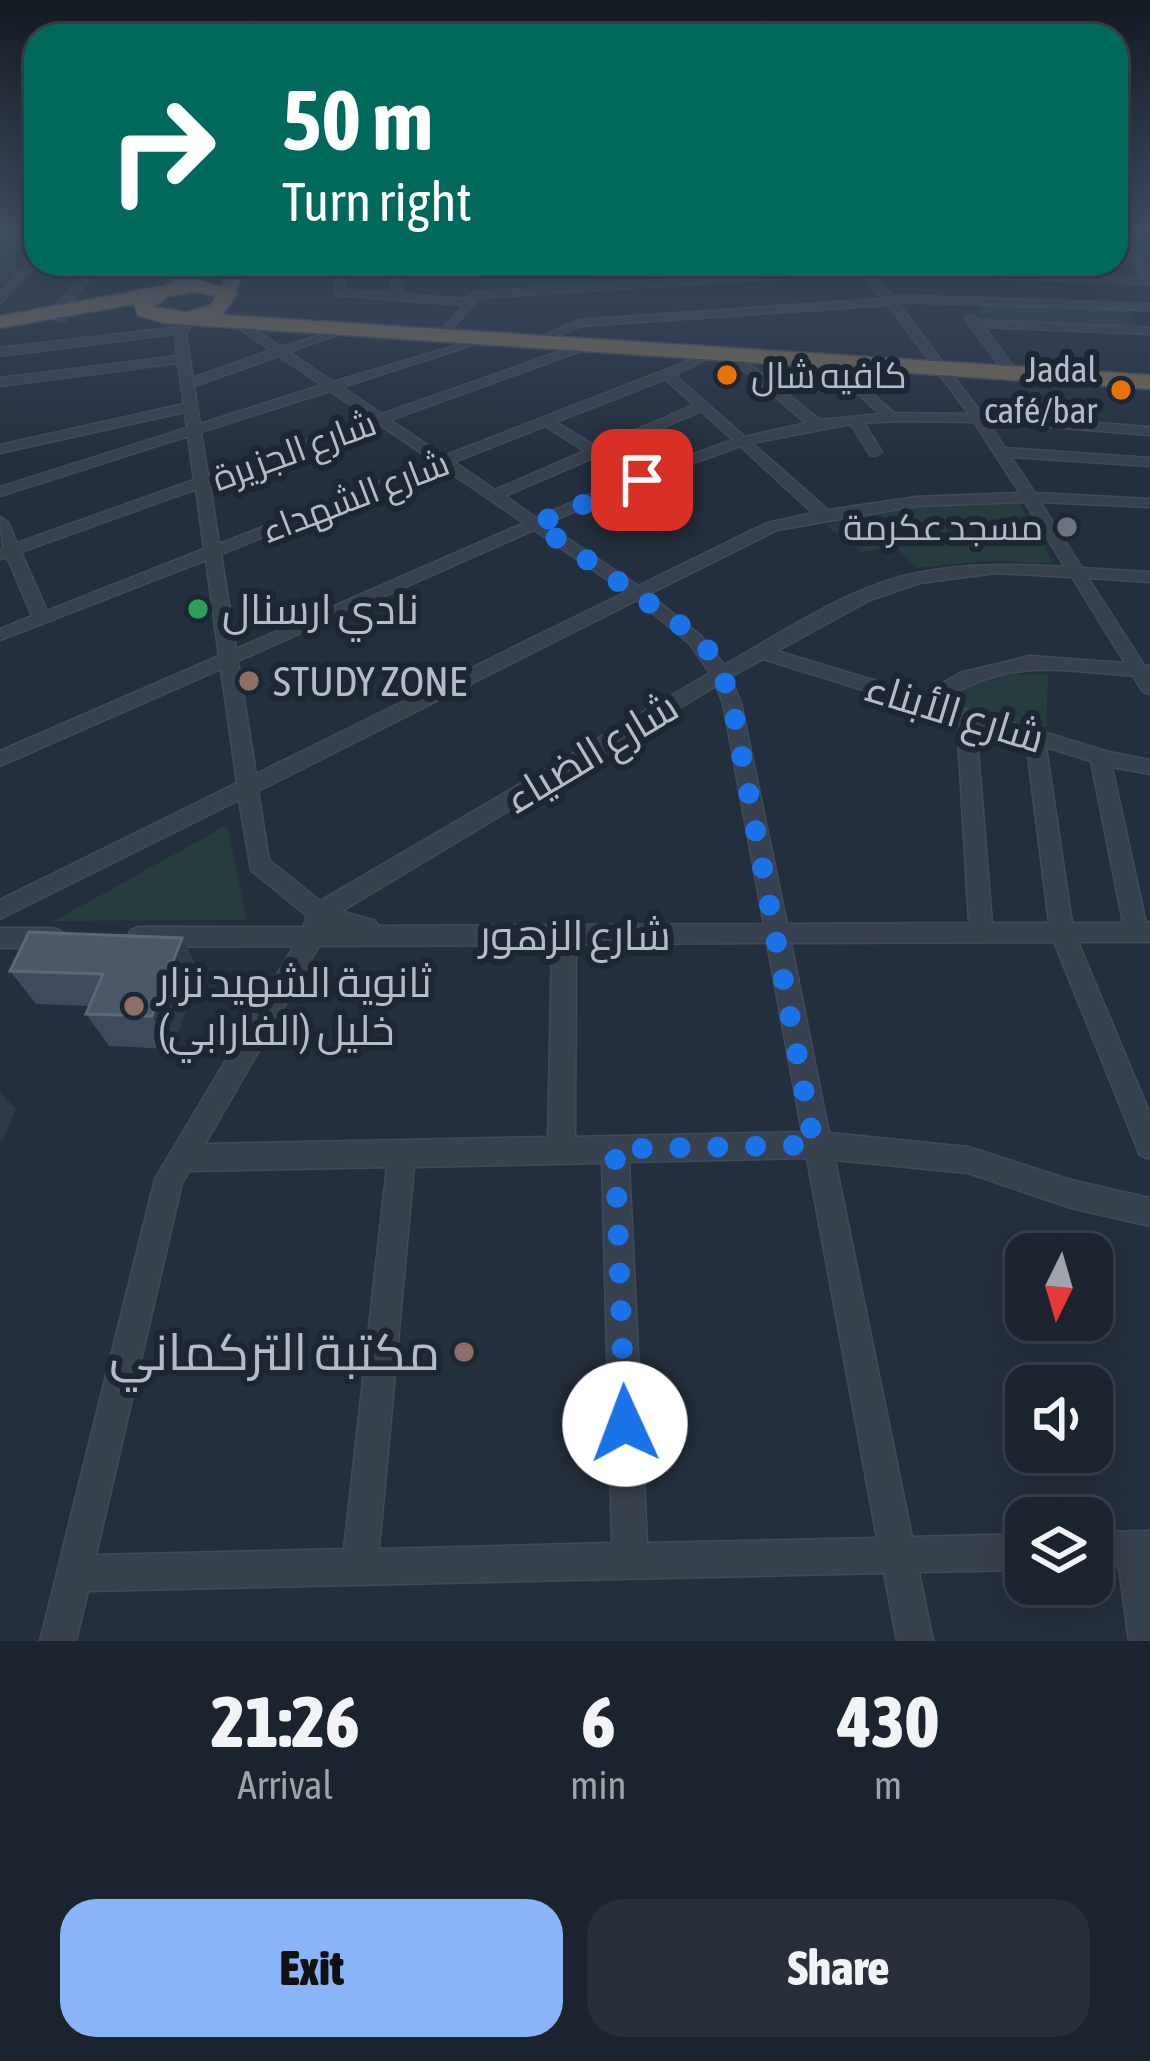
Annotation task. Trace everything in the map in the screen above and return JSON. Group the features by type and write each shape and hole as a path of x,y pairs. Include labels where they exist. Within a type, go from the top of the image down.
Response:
{"highway":[{"path":"0,325 109,307"},
{"path":"170,307 188,321 226,307"},
{"path":"237,307 276,316 1150,378"},
{"path":"238,307 346,328 831,362 1006,365 1150,378"}],"street":[{"path":"60,314 65,307"},
{"path":"232,307 280,352 696,636 722,674 732,703 814,1145 915,1641"},
{"path":"450,328 466,307"},
{"path":"554,334 579,323 801,307"},
{"path":"895,307 979,418 1072,570 1146,676"},
{"path":"966,307 1006,365"},
{"path":"0,352 188,321 183,359 259,864 316,925 170,1179 58,1641"},
{"path":"974,323 1150,331"},
{"path":"187,384 346,328"},
{"path":"0,492 484,338"},
{"name":"شارع الجزيرة","path":"5,552 588,345"},
{"path":"721,354 816,424"},
{"name":"شارع الشهداء","path":"0,635 721,354"},
{"path":"0,382 183,359"},
{"path":"831,362 890,417"},
{"path":"667,374 824,514"},
{"path":"494,496 703,406"},
{"path":"0,449 190,407"},
{"path":"0,759 536,524 741,440 816,424 890,417 979,418 1150,431"},
{"path":"855,421 875,452"},
{"path":"545,422 642,480"},
{"path":"1001,452 1150,462"},
{"path":"0,910 772,526 950,495 1029,494 1150,503"},
{"path":"0,522 5,552 42,619"},
{"name":"شارع الضياء","path":"316,925 722,674 864,596 917,578 996,568 1150,577"},
{"name":"شارع الأبناء","path":"760,652 1100,757 1150,767"},
{"path":"923,703 966,677 1030,662 1146,676"},
{"path":"966,716 981,933"},
{"path":"1035,737 1062,932 1150,1145"},
{"path":"1100,757 1143,932"},
{"name":"شارع الزهور","path":"0,938 100,938 316,925 391,936 1143,932"},
{"path":"561,1150 564,935"},
{"path":"182,1158 814,1145 968,1160 1071,1194 1150,1212"},
{"path":"615,1149 630,1562"},
{"path":"360,1567 402,1153"},
{"path":"1142,1549 1147,1641"},
{"path":"75,1573 1005,1553"}],"green space":[{"path":"977,307 1095,307 1126,308 1138,327 982,320"},
{"path":"1018,502 1053,563 985,561 917,568 895,547 861,552 826,525 896,508"},
{"path":"1009,674 1048,675 1046,734 944,701 974,683"},
{"path":"227,825 247,920 54,921"}],"building":[{"path":"29,932 182,938 152,1016 86,1014 103,974 10,971"}],"place":[{"name":"كافيه شال","path":"727,375"},
{"name":"Jadal café/bar","path":"1121,390"},
{"name":"مسجد عكرمة","path":"1067,527"},
{"name":"نادي ارسنال","path":"198,609"},
{"name":"STUDY ZONE","path":"249,681"},
{"name":"ثانوية الشهيد نزار خليل (الفارابي)","path":"134,1006"},
{"name":"مكتبة التركماني","path":"464,1352"}],"route":[{"path":"625,1424 615,1149 814,1145 732,703 718,662 696,636 536,524 642,480"}]}
